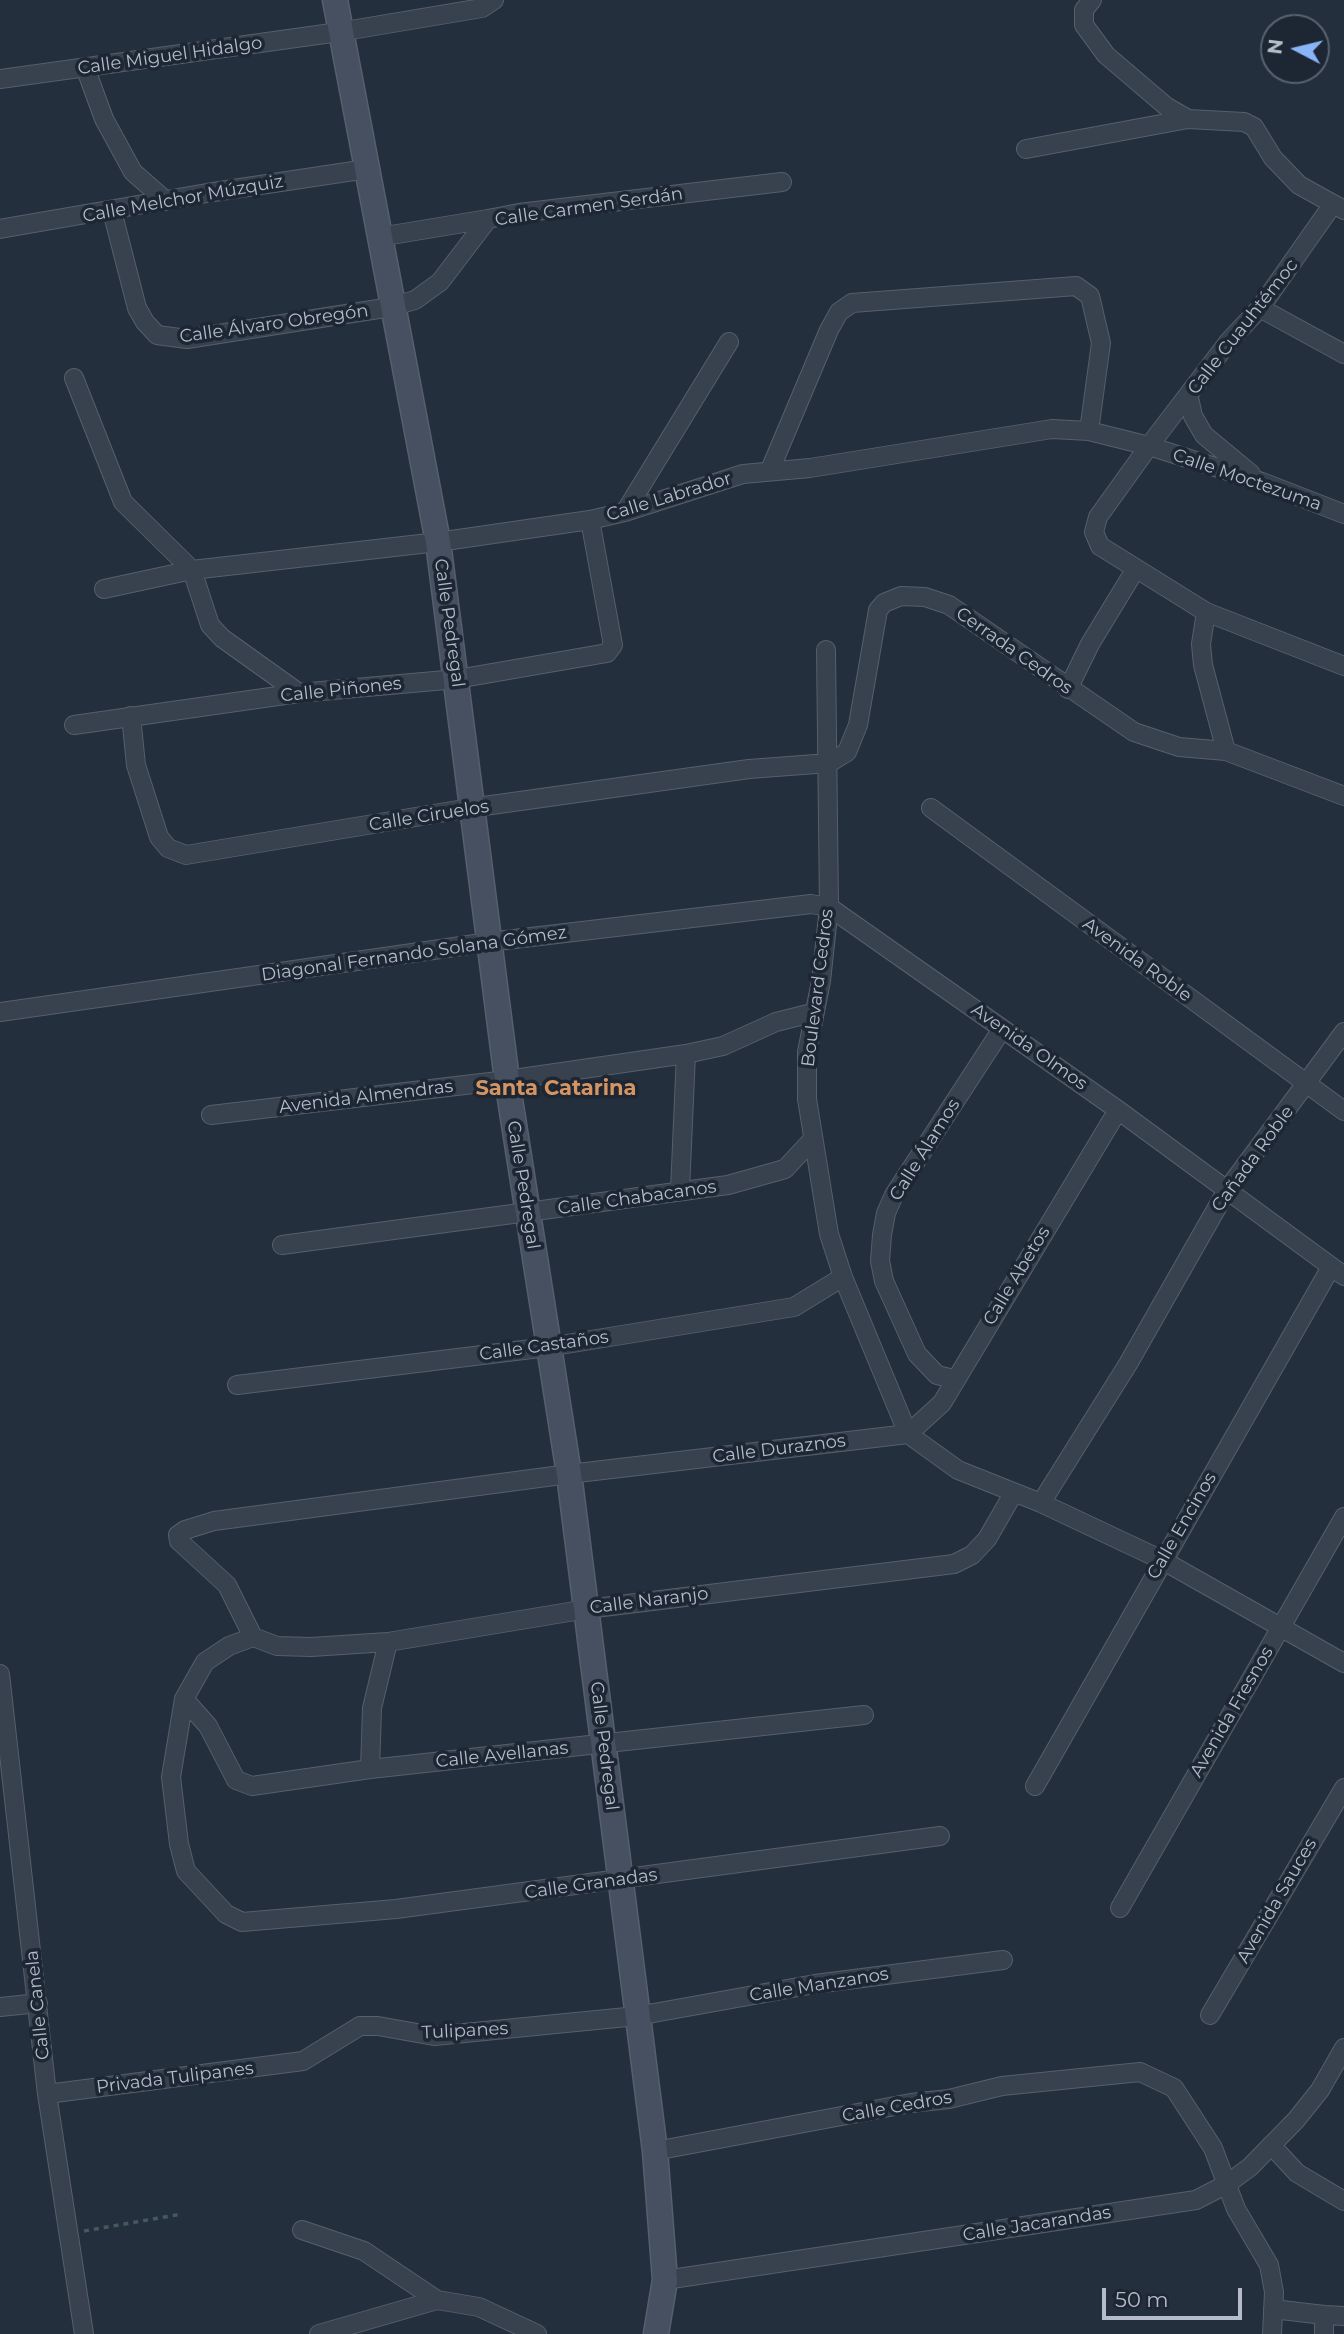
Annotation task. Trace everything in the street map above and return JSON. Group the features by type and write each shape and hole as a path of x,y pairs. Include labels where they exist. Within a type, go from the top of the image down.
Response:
{"street":[{"name":"Calle Pedregal","path":"335,0 391,307 438,542 457,679 470,808 508,1080 569,1474 655,2151 665,2280 656,2334"},
{"name":"Calle Miguel Hidalgo","path":"0,79 339,32 482,8 494,0"},
{"path":"1090,2 1083,17 1084,25 1106,55 1167,107 1188,120"},
{"path":"85,67 104,119 134,172 166,201"},
{"path":"1026,149 1188,120 1244,122 1254,127 1273,158 1298,185 1338,207"},
{"name":"Calle Melchor Múzquiz","path":"0,229 366,169"},
{"name":"Calle Carmen Serdán","path":"391,307 415,300 440,282 488,219 782,182"},
{"name":"Calle Cuauhtémoc","path":"1135,570 1100,546 1094,532 1098,517 1229,341 1260,308 1338,207"},
{"name":"Calle Álvaro Obregón","path":"112,211 137,308 157,335 187,339 391,307"},
{"path":"379,237 488,219"},
{"path":"770,470 839,312 852,303 1076,286 1090,296 1101,343 1089,431"},
{"path":"1260,308 1344,354"},
{"path":"625,512 729,342"},
{"path":"74,378 123,502 192,570 204,613 222,638 299,693"},
{"path":"1189,398 1193,416 1204,435 1262,482"},
{"name":"Calle Labrador","path":"104,589 192,570 438,542 590,520 625,512 743,474 810,468 1052,429 1089,431 1149,446"},
{"name":"Calle Moctezuma","path":"1149,446 1262,482 1344,514"},
{"name":"Calle Piñones","path":"74,725 299,693 457,679 607,653 613,645 590,520"},
{"path":"1068,689 1090,644 1135,570 1206,612 1344,666"},
{"name":"Cerrada Cedros","path":"829,763 847,751 855,732 878,610 884,603 901,596 925,597 949,605 1134,732 1156,742 1226,751 1344,796"},
{"path":"1206,612 1201,644 1203,665 1226,751"},
{"name":"Boulevard Cedros","path":"826,650 829,906 821,981 812,1013 807,1088 812,1140 829,1234 843,1276 908,1434"},
{"name":"Calle Ciruelos","path":"131,716 136,765 159,837 175,853 186,855 470,808 749,769 829,763"},
{"name":"Avenida Roble","path":"931,808 1344,1111"},
{"name":"Diagonal Fernando Solana Gómez","path":"0,1012 489,942 811,904 829,906"},
{"name":"Avenida Olmos","path":"829,906 1227,1190"},
{"name":"Avenida Almendras","path":"211,1115 508,1080 686,1054 723,1046 747,1038 776,1022 812,1013"},
{"name":"Calle Álamos","path":"954,1379 937,1375 917,1354 884,1281 880,1261 881,1235 894,1195 1002,1029"},
{"name":"Cañada Roble","path":"1041,1503 1129,1364 1227,1190 1344,1032"},
{"path":"680,1190 686,1054"},
{"name":"Calle Abetos","path":"908,1434 942,1403 1118,1110"},
{"name":"Calle Chabacanos","path":"282,1245 728,1185 785,1169 812,1140"},
{"path":"1227,1190 1338,1272"},
{"name":"Calle Encinos","path":"1035,1786 1163,1560 1338,1272"},
{"name":"Calle Castaños","path":"237,1385 548,1347 794,1307 843,1276"},
{"path":"908,1434 958,1470 1041,1503 1163,1560 1279,1629 1344,1663"},
{"name":"Calle Duraznos","path":"253,1637 228,1585 185,1549 178,1535 214,1521 569,1474 908,1434"},
{"name":"Calle Naranjo","path":"253,1637 277,1646 311,1647 388,1642 587,1609 954,1564 972,1555 987,1539 1013,1494"},
{"name":"Avenida Fresnos","path":"1120,1908 1344,1517"},
{"path":"184,1699 205,1662 229,1646 253,1637"},
{"path":"370,1769 372,1708 388,1642"},
{"name":"Calle Canela","path":"0,1674 47,2094 84,2334"},
{"name":"Calle Avellanas","path":"184,1699 208,1726 236,1780 252,1786 370,1769 864,1715"},
{"name":"Calle Granadas","path":"184,1699 171,1777 179,1844 186,1871 226,1914 242,1922 396,1909 940,1836"},
{"name":"Avenida Sauces","path":"1210,2015 1344,1788"},
{"name":"Calle Manzanos","path":"637,2016 815,1984 1003,1960"},
{"path":"0,2007 38,2003"},
{"name":"Tulipanes","path":"303,2061 360,2026 378,2026 434,2036 637,2016"},
{"name":"Calle Jacarandas","path":"665,2280 1196,2200 1227,2184 1296,2120 1320,2090 1344,2048"},
{"name":"Privada Tulipanes","path":"47,2094 303,2061"},
{"name":"Calle Cedros","path":"655,2151 911,2103 949,2099 1002,2086 1140,2072 1174,2088 1213,2148 1227,2184"},
{"path":"1271,2145 1297,2173 1344,2201"},
{"path":"1227,2184 1236,2209 1269,2265 1273,2308 1272,2334"},
{"path":"302,2230 364,2251 437,2300 479,2307 537,2334"},
{"path":"319,2334 437,2300"},
{"path":"1273,2308 1344,2316"},
{"path":"1324,2315 1324,2334"}],"path":[{"path":"69,2234 182,2214"}],"district":[{"name":"Santa Catarina","path":"556,1089"}]}
